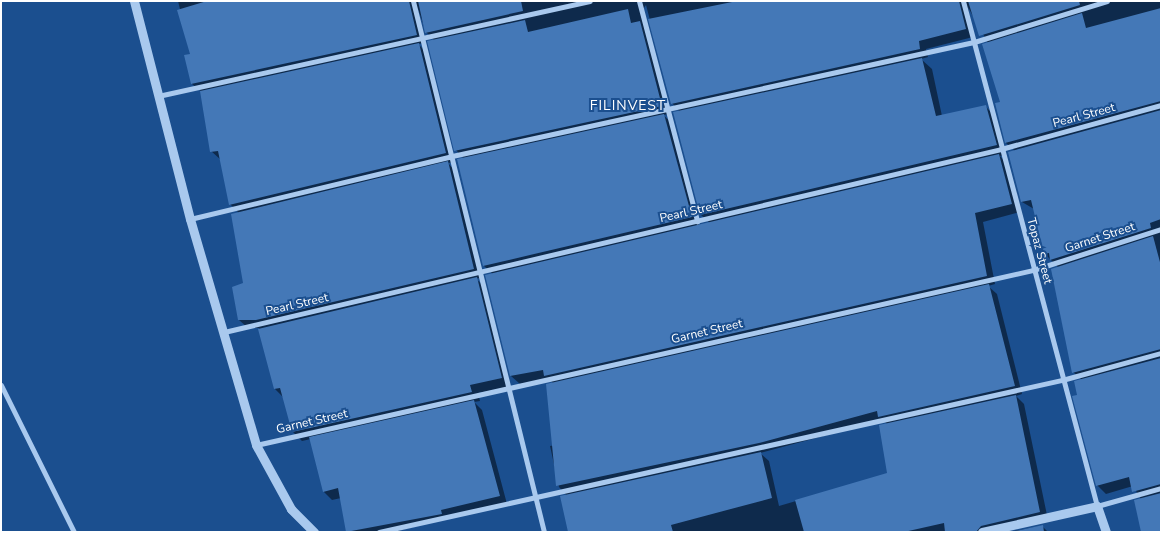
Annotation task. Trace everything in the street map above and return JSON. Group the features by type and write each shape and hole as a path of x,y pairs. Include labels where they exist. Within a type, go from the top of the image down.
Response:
{"street":[{"path":"134,1 190,218 256,445 291,509 314,532"},
{"path":"413,1 512,386 544,532"},
{"path":"158,96 590,1"},
{"path":"639,1 698,221"},
{"name":"Topaz Street","path":"963,1 1062,380 1098,506"},
{"path":"190,218 452,156 974,42 1107,1"},
{"name":"Pearl Street","path":"224,332 1001,149 1161,105"},
{"name":"Garnet Street","path":"256,445 1033,270 1161,229"},
{"path":"379,532 1062,380 1161,353"},
{"path":"1,386 74,532"},
{"path":"982,532 1013,528 1161,488"},
{"path":"1098,506 1106,532"}],"building":[{"path":"207,1 409,1 417,35 191,84 184,55 190,54 177,10"},
{"path":"418,1 521,1 523,11 425,33"},
{"path":"737,1 959,1 966,29 919,41 920,49 671,104 648,19"},
{"path":"968,1 1079,1 1080,5 979,36"},
{"path":"1161,8 1161,101 1005,143 995,103 1000,102 982,44 1082,13 1086,28"},
{"path":"628,9 631,23 640,21 662,106 454,151 427,41 525,20 528,32"},
{"path":"419,43 446,153 229,205 218,151 210,152 200,91"},
{"path":"922,58 936,116 986,105 997,145 700,215 673,112"},
{"path":"1161,110 1161,219 1150,223 1151,228 1050,260 1049,253 1044,254 1031,200 1021,202 1008,152"},
{"path":"664,114 692,217 483,266 457,159"},
{"path":"999,154 1012,204 975,213 987,276 544,376 543,370 510,376 485,275"},
{"path":"448,161 474,269 256,320 238,320 232,287 243,283 231,214"},
{"path":"1153,236 1161,266 1161,349 1072,373 1051,269"},
{"path":"477,277 502,378 470,385 472,392 292,432 280,388 274,389 258,329"},
{"path":"989,284 1015,386 878,417 877,411 759,443 556,486 546,384"},
{"path":"1161,358 1161,484 1132,492 1129,477 1096,486 1072,396 1077,395 1074,381"},
{"path":"1016,395 1040,512 981,526 976,532 945,532 944,523 904,532 804,532 795,500 887,473 879,425"},
{"path":"474,400 500,496 441,510 442,514 346,532 338,488 323,492 309,437"},
{"path":"761,452 772,498 671,525 673,532 568,532 560,496"},
{"path":"1161,493 1161,532 1141,532 1134,500"},
{"path":"1043,525 1044,532 1011,532"}],"district":[{"name":"FILINVEST","path":"628,106"}]}
